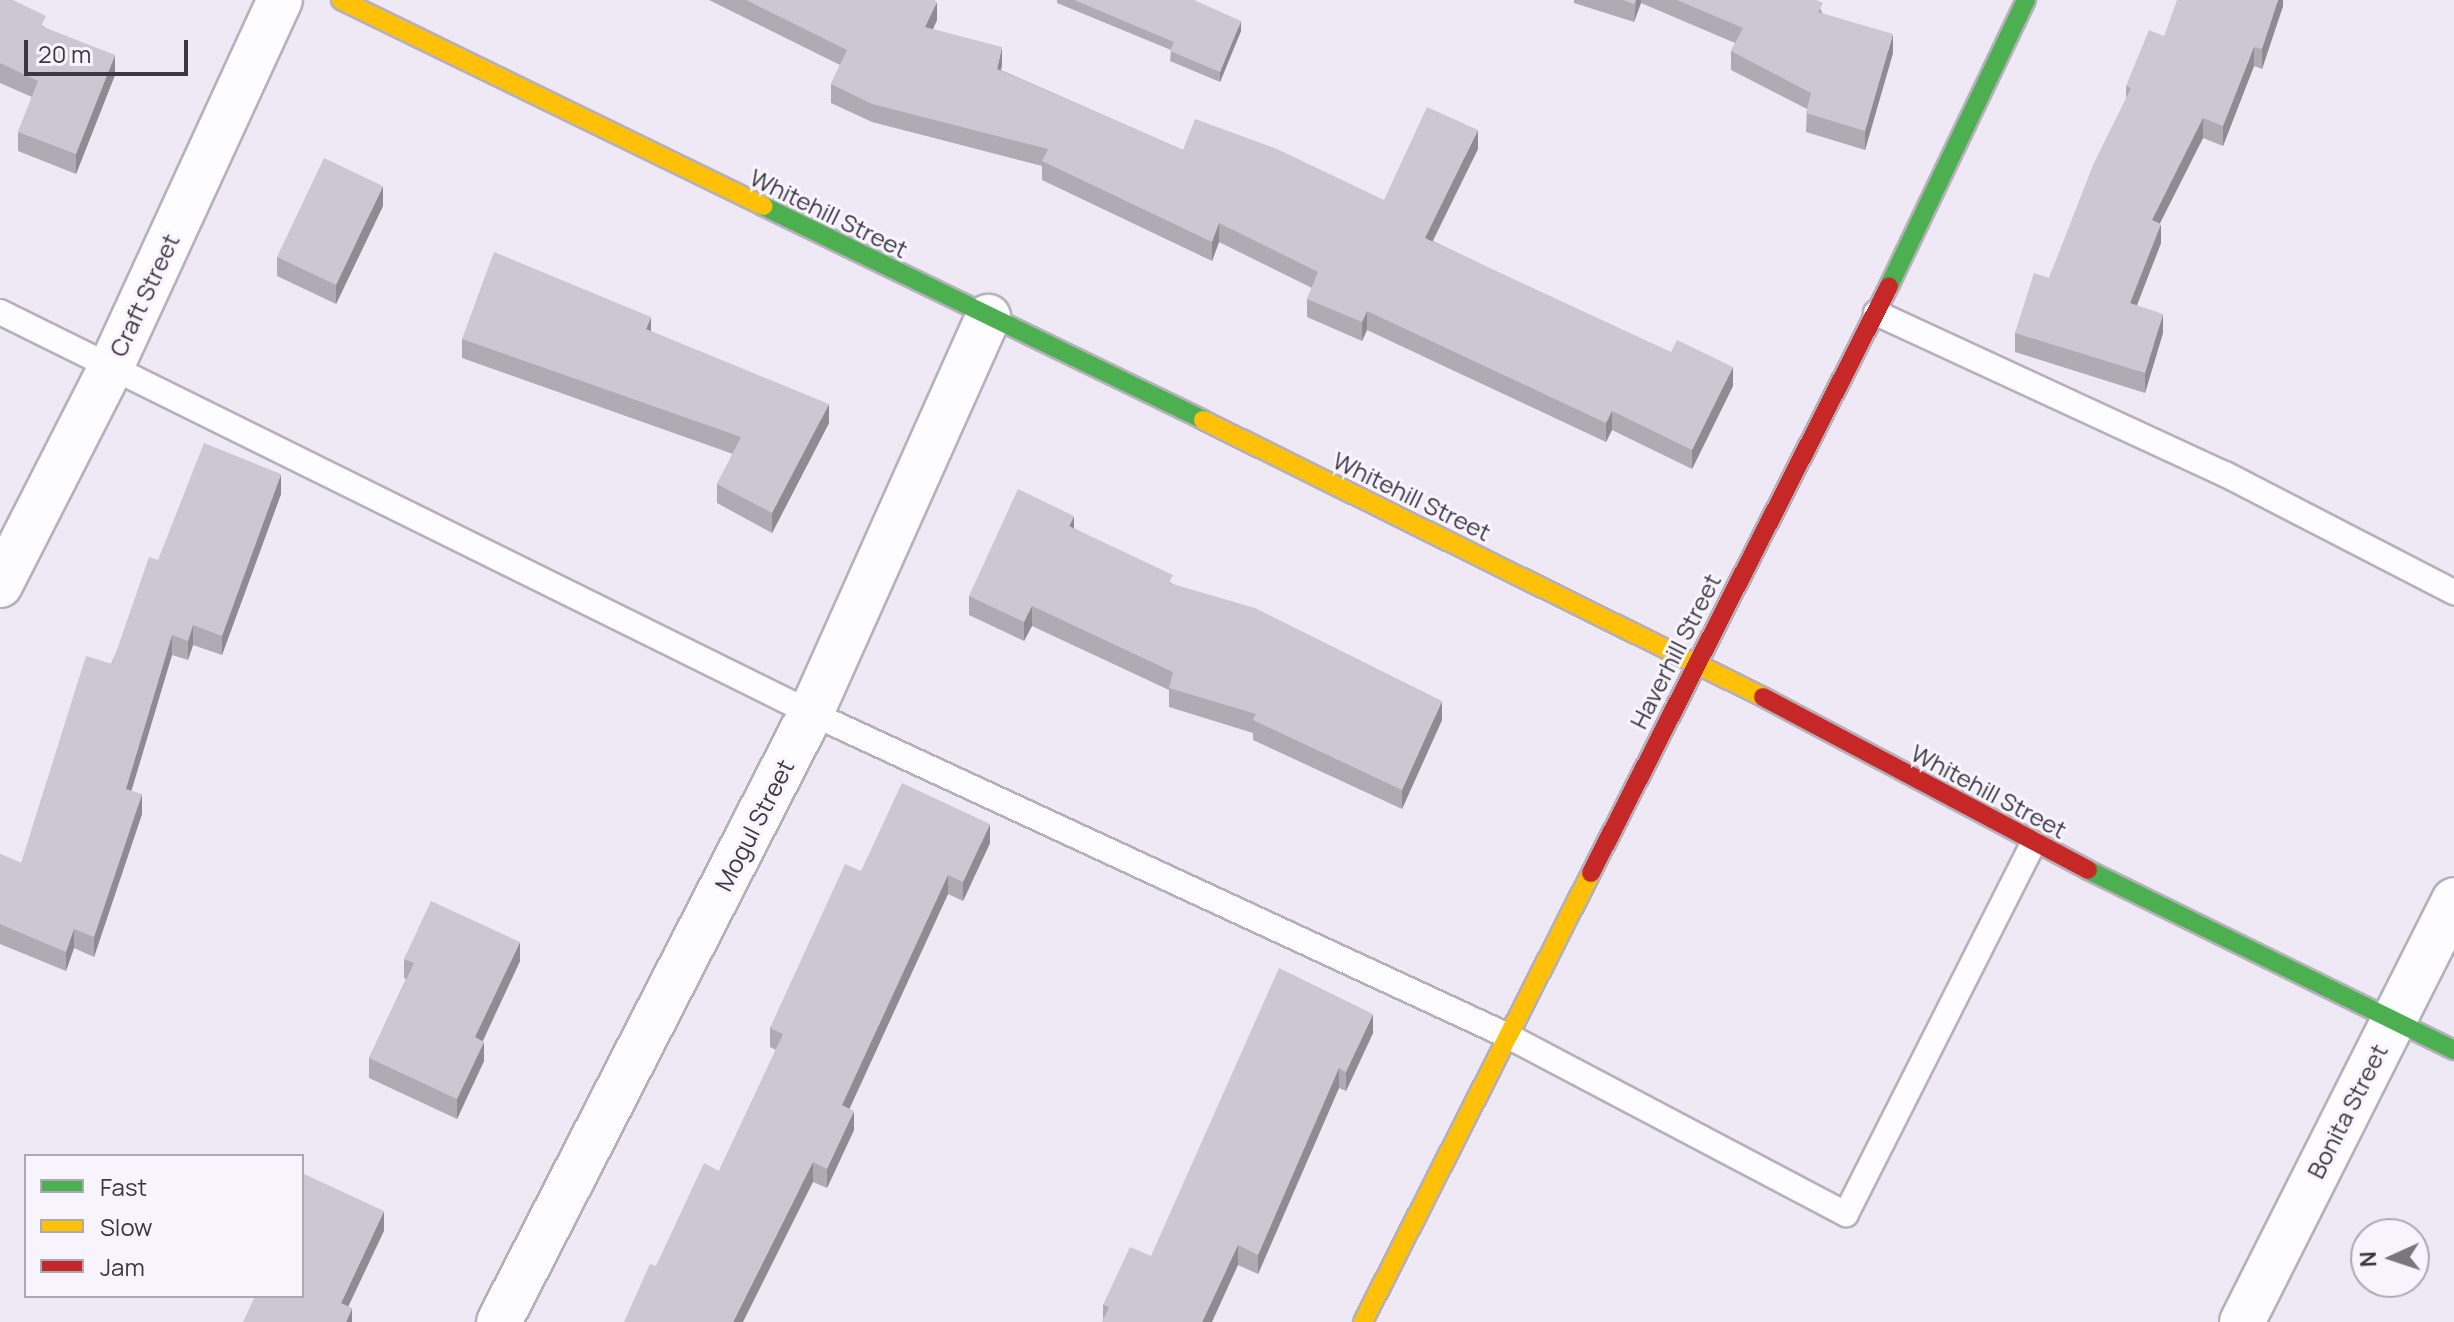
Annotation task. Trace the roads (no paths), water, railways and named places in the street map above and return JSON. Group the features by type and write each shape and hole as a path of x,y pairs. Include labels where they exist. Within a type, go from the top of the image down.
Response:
{"street":[{"name":"Craft Street","path":"0,585 112,365 280,0"},
{"name":"Whitehill Street","path":"341,0 1697,661 2033,843 2454,1050"},
{"name":"Haverhill Street","path":"1363,1322 1876,313 2026,0"},
{"name":"Mogul Street","path":"499,1322 811,713 988,317"},
{"name":"Bonita Street","path":"2242,1322 2454,900"}],"lane":[{"path":"0,312 811,713 1508,1036 1846,1214 2033,843"},
{"path":"1876,313 2225,474 2454,592"}]}
